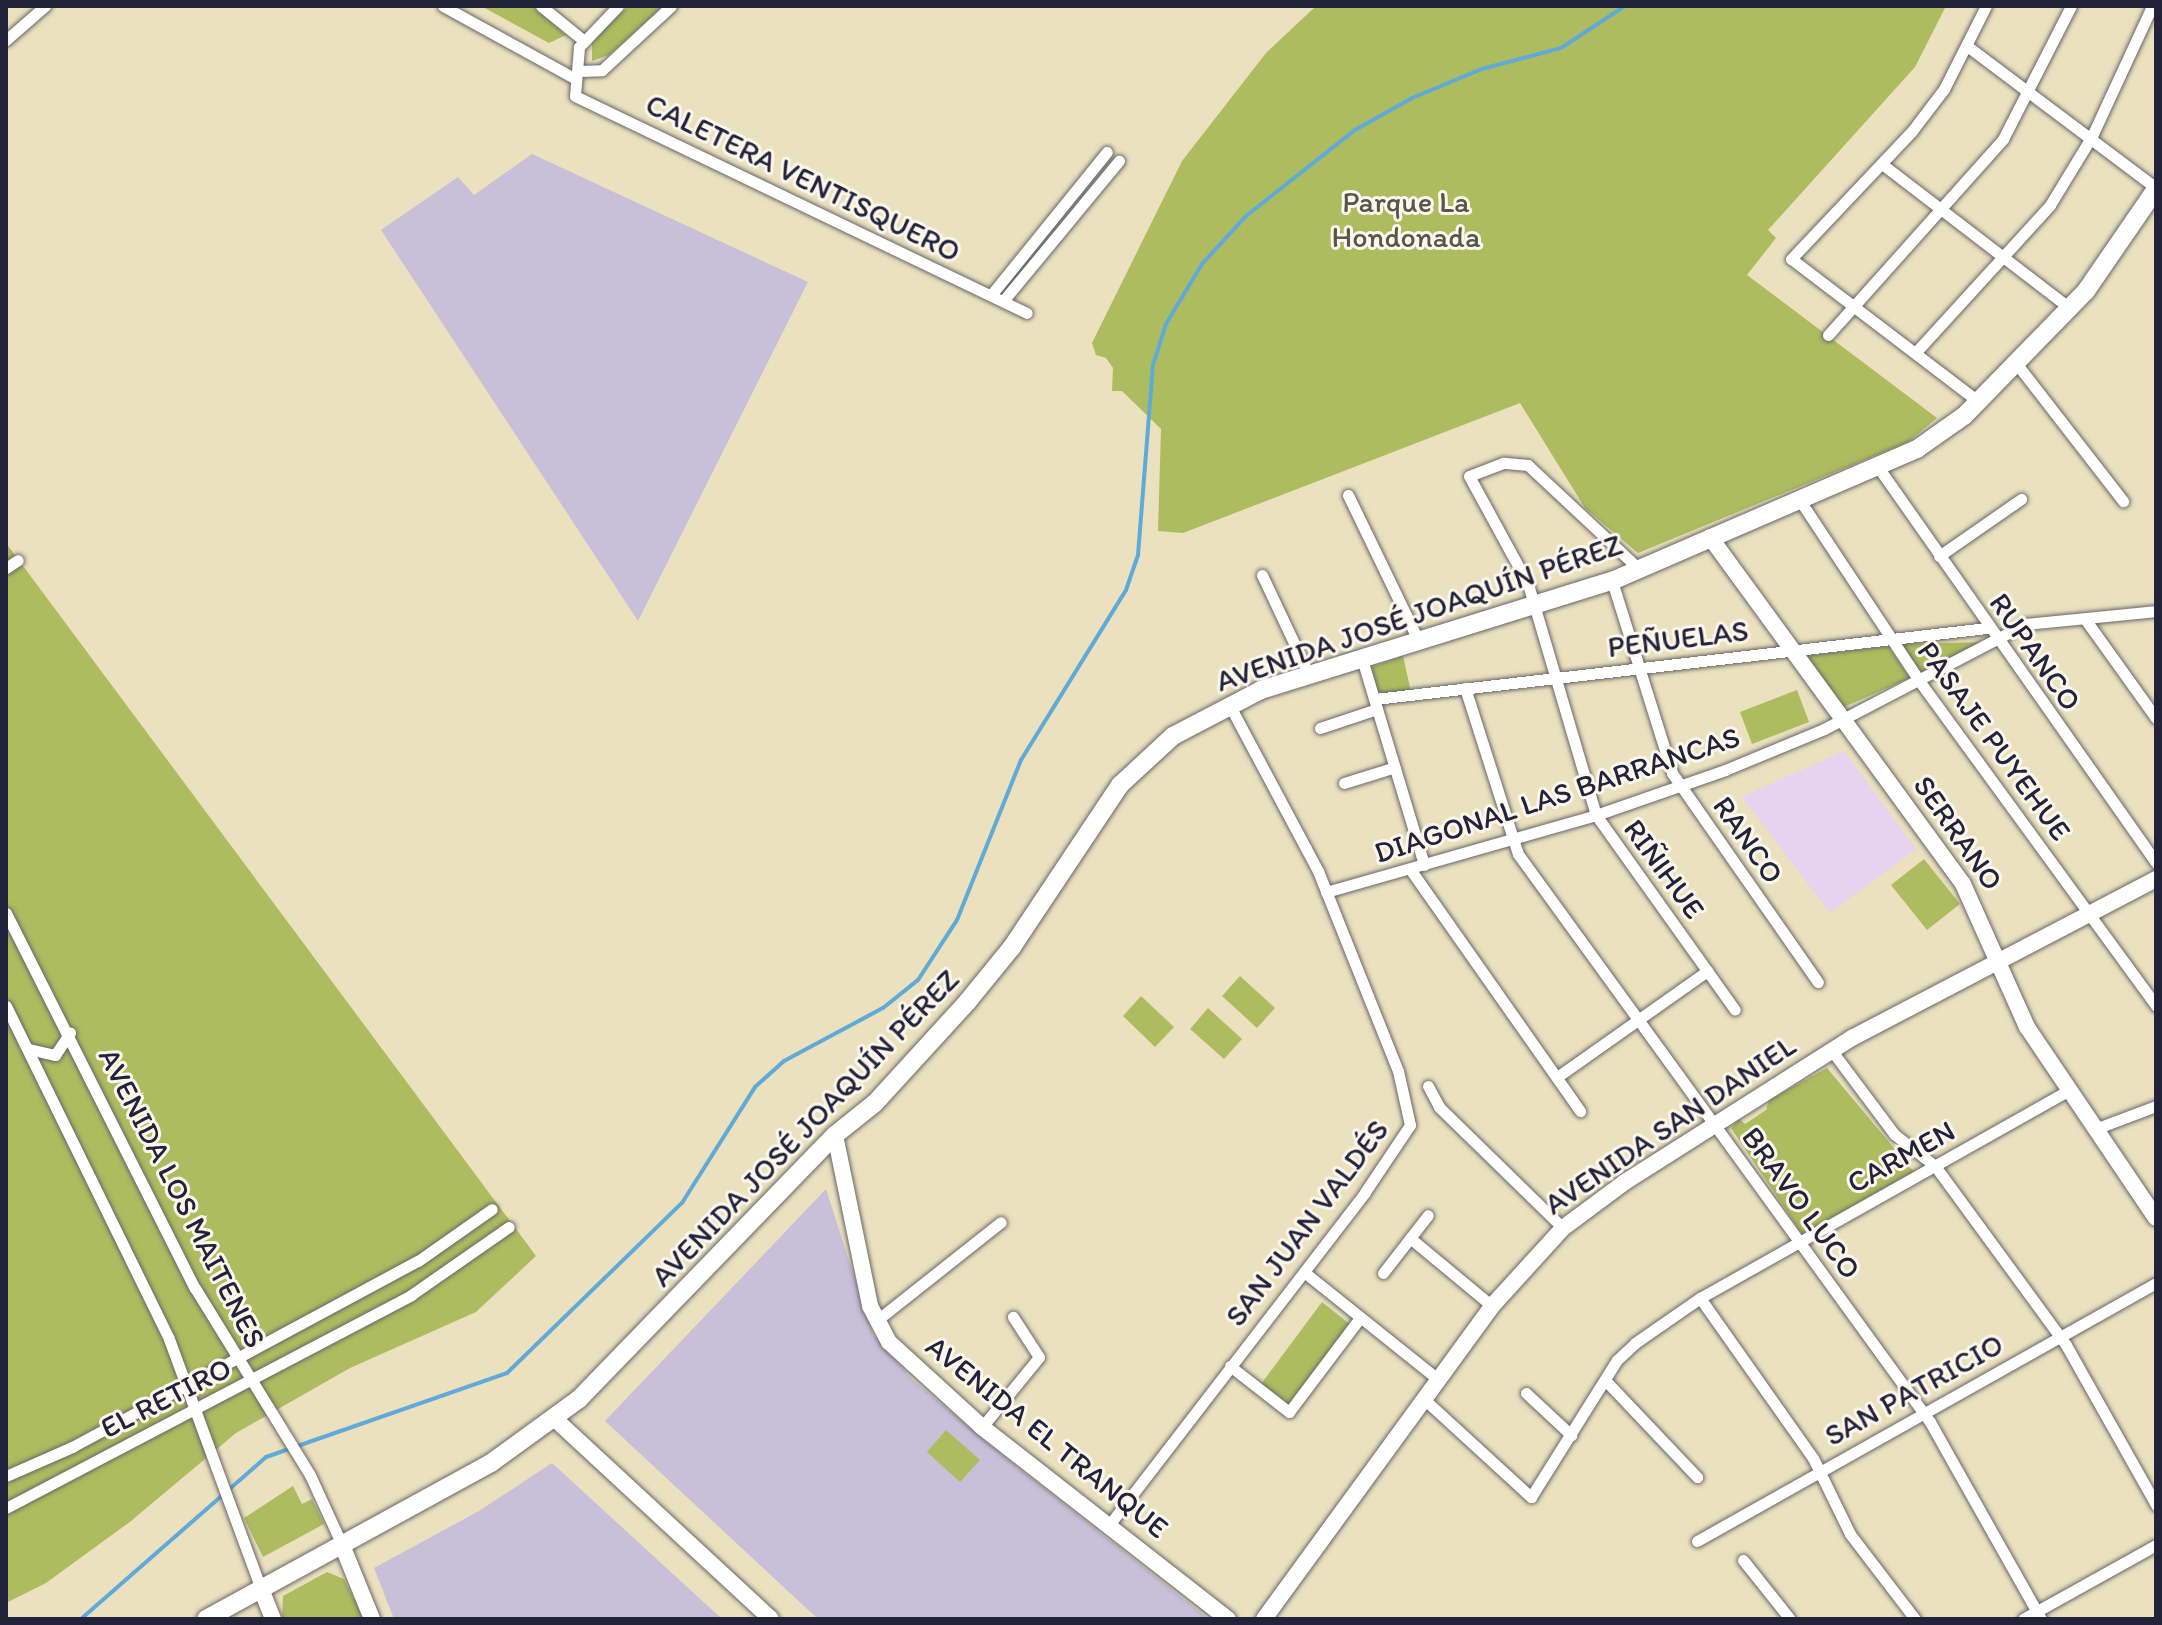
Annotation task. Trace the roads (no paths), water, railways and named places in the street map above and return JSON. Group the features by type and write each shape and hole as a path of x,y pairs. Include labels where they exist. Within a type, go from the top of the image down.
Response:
{"main road":[{"name":"AVENIDA JOSÉ JOAQUÍN PÉREZ","path":"206,1619 491,1463 555,1419 600,1379 835,1135 875,1103 990,977 1120,785 1173,736 1229,704 1309,675 1612,581 1878,467 1932,440 1979,402 2070,308 2121,246 2156,188"}],"street":[{"path":"6,40 45,6"},
{"path":"541,6 583,40"},
{"path":"618,6 583,40 576,75 602,70 671,6"},
{"path":"1979,402 1853,303 1791,259 1882,164 1944,89 1986,6"},
{"path":"1828,335 1853,303 1943,211 2003,139 2031,90 2071,6"},
{"path":"1916,352 2006,257 2050,205 2092,136 2152,6"},
{"name":"CALETERA VENTISQUERO","path":"449,7 576,75 575,96 1027,313"},
{"path":"1967,46 2031,90 2156,188"},
{"path":"991,295 1107,152"},
{"path":"1003,301 1119,161"},
{"path":"1098,164 1109,173"},
{"path":"1882,164 2070,308"},
{"path":"2016,363 2123,501"},
{"name":"RIÑIHUE","path":"1639,569 1528,465 1516,461 1469,476 1535,607 1553,677 1596,815 1735,1010"},
{"name":"RUPANCO","path":"1878,467 1996,641 2156,863"},
{"path":"1348,495 1419,642"},
{"name":"PASAJE PUYEHUE","path":"1799,499 1920,682 2156,1006"},
{"path":"1939,556 2021,499"},
{"name":"SERRANO","path":"1710,537 1963,884 2027,1027 2156,1218"},
{"path":"6,568 18,560"},
{"path":"1262,575 1309,675"},
{"name":"RANCO","path":"1612,581 1638,668 1681,787 1818,982"},
{"name":"DIAGONAL LAS BARRANCAS","path":"1326,892 1596,815 1681,787 1843,720 2026,624 2156,611"},
{"path":"2085,619 2156,718"},
{"name":"PEÑUELAS","path":"1320,728 1376,704 1465,688 1987,628"},
{"path":"1362,659 1424,865"},
{"name":"BRAVO LUCO","path":"1465,688 1511,839 1923,1412 2039,1615"},
{"name":"SAN JUAN VALDÉS","path":"1109,1525 1405,1138 1411,1117 1388,1044 1326,892 1229,704"},
{"path":"1344,783 1395,767"},
{"path":"1410,869 1580,1111"},
{"name":"AVENIDA SAN DANIEL","path":"1264,1619 1492,1306 1563,1228 1832,1051 1997,959 2156,879"},
{"name":"AVENIDA LOS MAITENES","path":"6,913 70,1033 195,1288 310,1475 342,1545"},
{"path":"1557,1077 1707,971"},
{"path":"6,1006 187,1385 208,1451 273,1619"},
{"path":"28,1048 55,1055 70,1033"},
{"path":"1832,1051 1894,1134 1935,1166 2059,1337 2156,1505"},
{"path":"1428,1086 1439,1107 1563,1228"},
{"name":"CARMEN","path":"1425,1400 1531,1497 1605,1380 1635,1343 1700,1298 2069,1090"},
{"path":"2095,1129 2156,1106"},
{"name":"AVENIDA EL TRANQUE","path":"835,1135 858,1261 876,1321 911,1367 982,1427 1228,1619"},
{"name":"EL RETIRO","path":"6,1476 237,1360 418,1261 492,1209"},
{"path":"1383,1273 1428,1215"},
{"path":"876,1321 1001,1222"},
{"path":"470,1227 480,1233 482,1248"},
{"name":"EL RETIRO","path":"6,1508 253,1381 430,1284 509,1227"},
{"path":"1410,1238 1492,1306"},
{"path":"1304,1272 1439,1380"},
{"name":"SAN PATRICIO","path":"1697,1541 2156,1283"},
{"path":"1700,1298 1819,1470 1838,1515 1915,1619"},
{"path":"982,1427 1039,1357 1013,1317"},
{"path":"1230,1366 1289,1412 1359,1319"},
{"path":"1605,1380 1697,1477"},
{"path":"1526,1393 1571,1435"},
{"path":"555,1419 771,1619"},
{"path":"342,1545 372,1619"},
{"path":"2023,1619 2039,1615 2156,1545"},
{"path":"1743,1560 1790,1619"}],"waterway":[{"path":"81,1619 266,1457 507,1373 682,1203 755,1087 784,1061 883,1008 918,980 957,920 1021,760 1126,590 1138,555 1153,365 1166,324 1202,264 1246,216 1355,130 1412,98 1482,69 1561,48 1625,6"}],"park label":[{"name":"Parque La Hondonada","path":"1406,219"}]}
